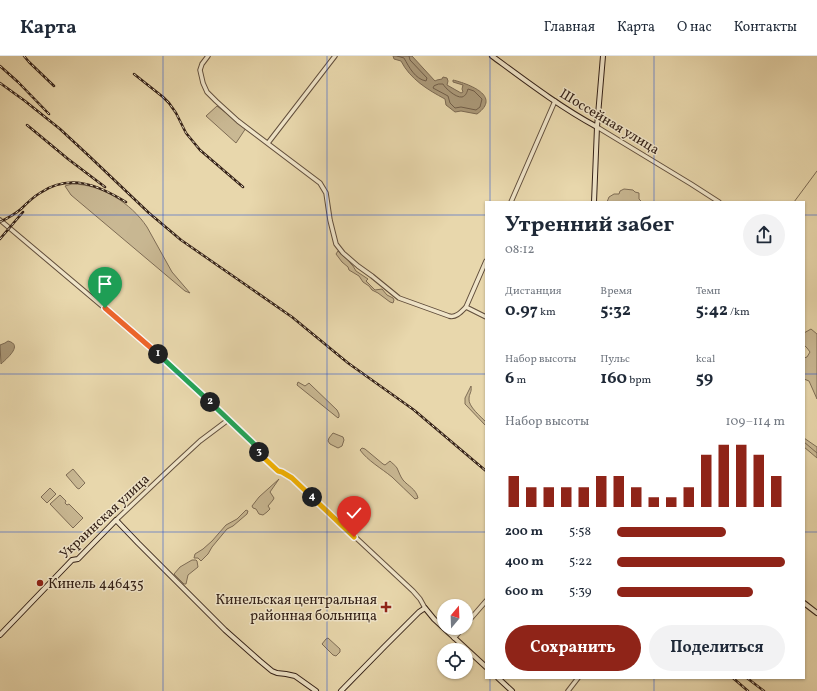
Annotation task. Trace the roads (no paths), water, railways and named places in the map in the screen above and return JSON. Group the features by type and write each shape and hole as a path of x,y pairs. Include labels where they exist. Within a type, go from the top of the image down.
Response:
{"main road":[{"name":"Шоссейная улица","path":"492,56 555,101 597,127"},
{"path":"594,201 597,127 603,56"},
{"path":"116,520 225,630 260,660 277,673 295,676 316,691"},
{"name":"Украинская улица","path":"0,635 72,560 78,559 116,520"},
{"path":"805,604 817,612"},
{"path":"341,691 419,612 425,608 434,619 485,667"},
{"path":"499,679 512,691"}],"street":[{"path":"208,56 202,64 200,70 207,92 238,121 268,142 320,183 326,193 330,220 336,244 358,266 395,296 402,300 452,317 457,315 466,307 485,263"},
{"path":"268,142 335,56"},
{"path":"511,201 555,101"},
{"name":"Шоссейная улица","path":"597,127 718,201"},
{"path":"0,220 134,333 253,443 262,456 278,471 292,478 413,591 425,608"},
{"path":"466,307 485,316"},
{"name":"Украинская улица","path":"116,520 200,441 228,420"},
{"path":"473,616 485,602"},
{"path":"568,691 577,679"}],"water":[{"path":"393,56 412,56 435,81 442,79 443,77 447,78 447,85 461,93 463,92 463,85 453,82 453,80 467,84 474,88 485,96 486,102 484,108 477,114 461,111 455,112 446,105 445,99 414,79 401,61 394,59"},
{"path":"8,341 12,343 14,349 10,356 1,364 0,345"}],"waterway":[{"path":"795,201 817,171"},
{"path":"805,443 817,453"}],"railway":[{"path":"24,56 54,86"},
{"path":"0,66 49,114"},
{"path":"134,74 169,103 186,133 200,150 243,187"},
{"path":"0,83 60,129 149,213 181,240 292,317 348,363 414,410 485,470"},
{"path":"27,125 105,187"},
{"path":"0,222 19,211 37,195 51,187 62,184 73,183 94,186 126,202"},
{"path":"0,239 23,212"},
{"path":"734,679 748,691"},
{"path":"748,679 764,691"}],"place":[{"name":"Кинель 446435","path":"40,583"},
{"name":"Кинельская центральная районная больница","path":"386,607"}]}
